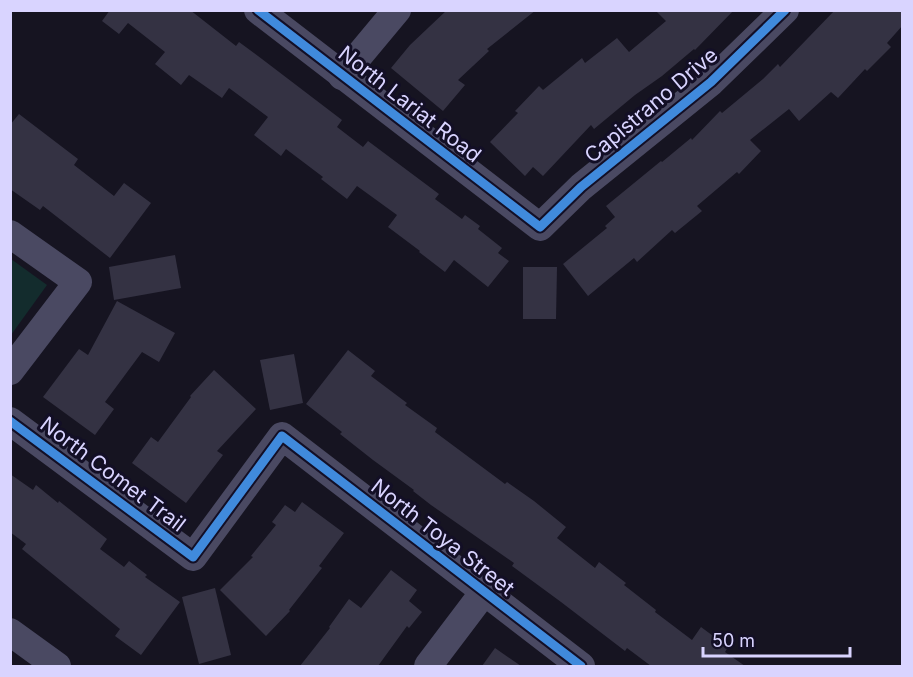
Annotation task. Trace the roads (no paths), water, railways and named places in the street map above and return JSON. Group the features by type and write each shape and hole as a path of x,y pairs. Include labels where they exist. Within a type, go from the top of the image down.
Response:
{"street":[{"name":"North Lariat Road","path":"258,10 540,227"},
{"path":"342,75 397,10"},
{"name":"Capistrano Drive","path":"540,227 581,187 711,82 785,10"},
{"path":"10,234 78,282 10,371"},
{"name":"North Comet Trail","path":"10,420 193,556 282,436"},
{"name":"North Toya Street","path":"282,436 581,666"},
{"path":"428,666 484,592"},
{"path":"10,632 57,666"}]}
